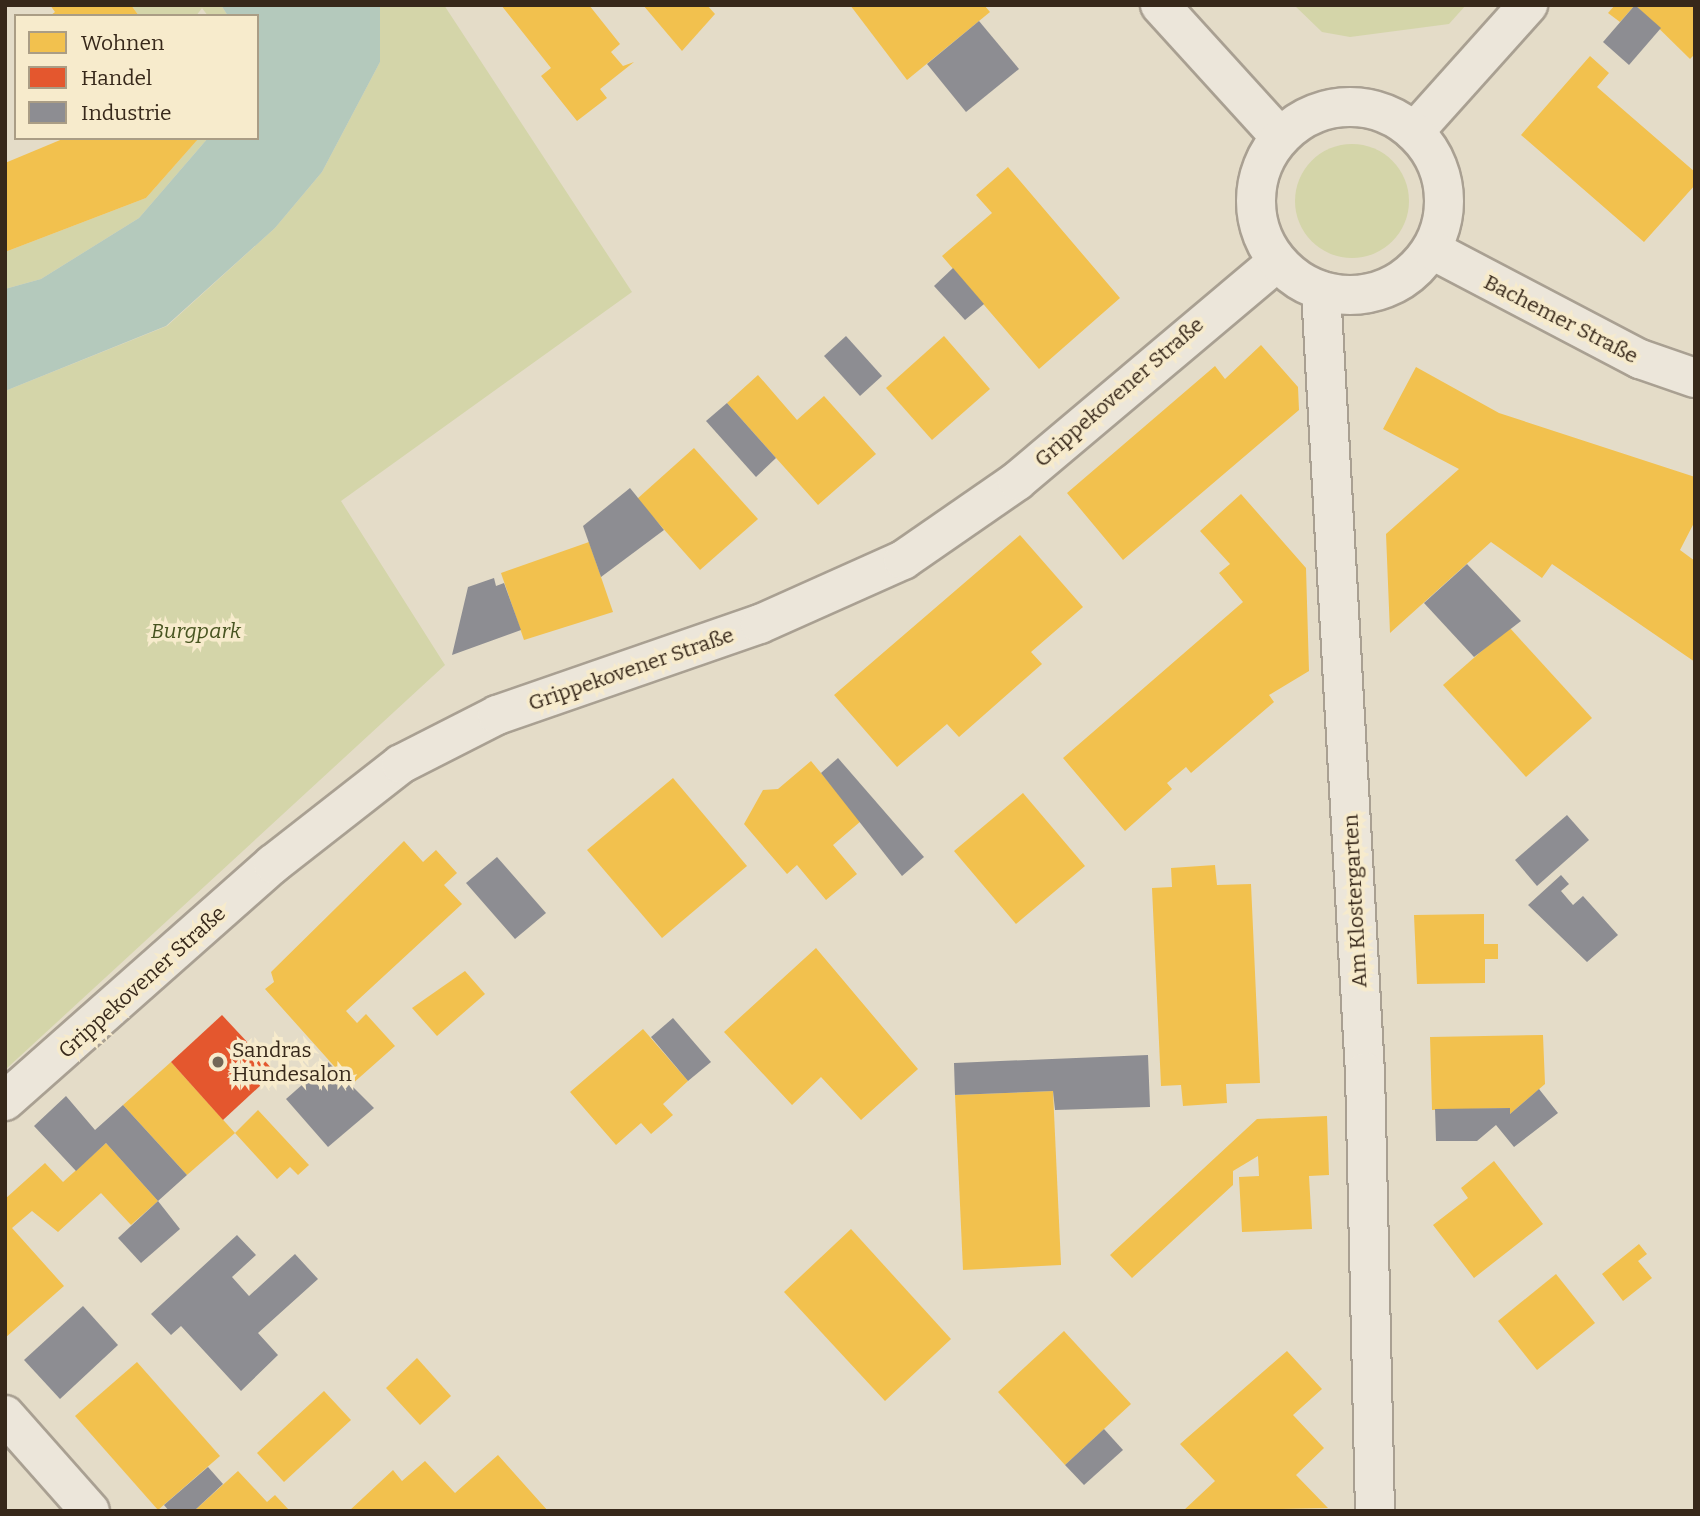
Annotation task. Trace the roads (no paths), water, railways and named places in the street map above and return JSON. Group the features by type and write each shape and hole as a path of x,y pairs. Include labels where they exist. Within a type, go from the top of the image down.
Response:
{"street":[{"path":"1160,5 1280,137"},
{"path":"1414,132 1528,5"},
{"path":"1338,107 1386,113 1414,132 1437,163 1445,194 1432,250 1393,286 1354,296 1321,291 1276,263 1261,234 1255,201 1266,156 1280,137 1307,117 1338,107"},
{"name":"Bachemer Straße","path":"1432,250 1640,359 1695,378"},
{"name":"Grippekovener Straße","path":"5,1101 273,864 401,764 497,715 760,624 904,560 1017,481 1276,263"},
{"name":"Am Klostergarten","path":"1321,291 1365,1072 1375,1511"},
{"path":"5,1415 90,1511"}],"place":[{"name":"Sandras Hundesalon","path":"218,1062"}],"park label":[{"name":"Burgpark","path":"196,631"}]}
